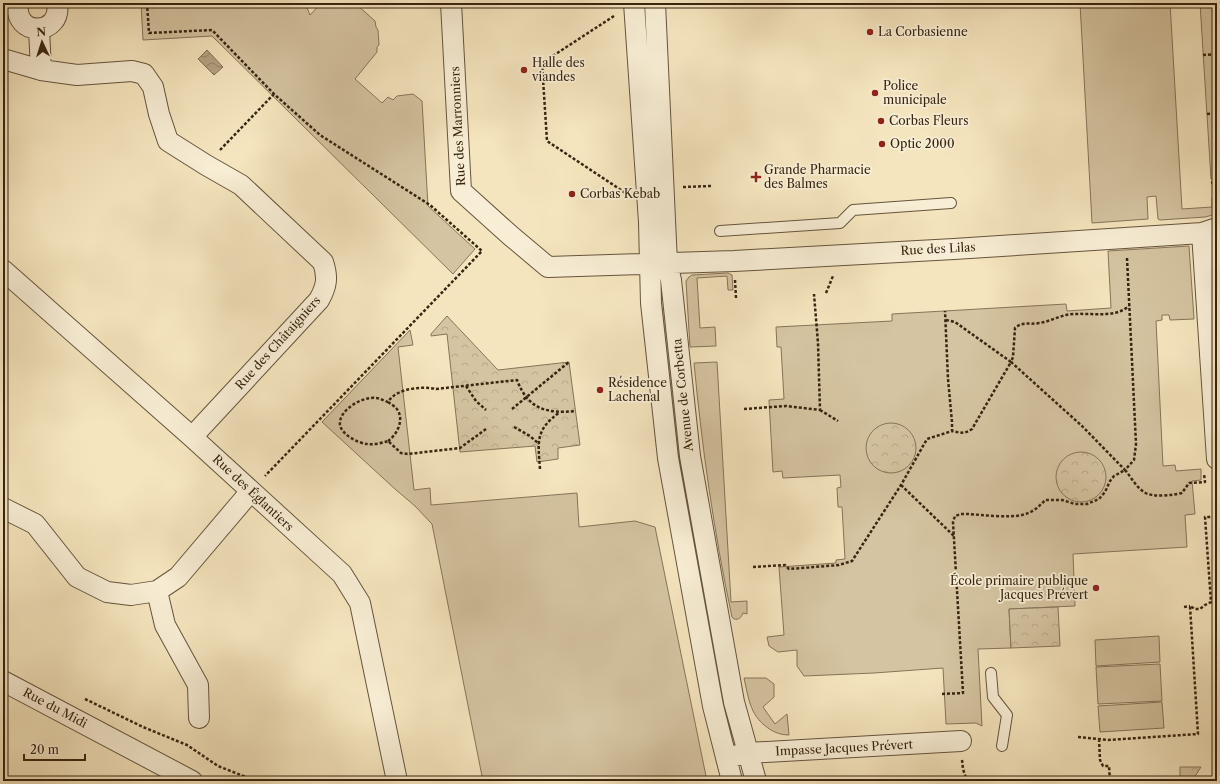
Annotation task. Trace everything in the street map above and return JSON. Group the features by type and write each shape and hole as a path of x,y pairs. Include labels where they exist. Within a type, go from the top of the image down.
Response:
{"street":[{"path":"18,3 18,16 21,21 26,26 39,29 46,27 56,18 58,11 57,3"},
{"name":"Rue des Marronniers","path":"451,3 461,191 548,267 658,263"},
{"name":"Avenue de Corbetta","path":"634,3 658,263 671,280 690,456 734,702 756,781"},
{"name":"Avenue de Corbetta","path":"655,3 658,263 651,303 668,458 713,706 732,781"},
{"path":"39,29 41,70"},
{"name":"Rue des Châtaigniers","path":"3,59 41,70 77,75 132,71 144,74 153,87 159,114 168,141 206,165 241,184 323,262 326,272 326,283 319,300 192,437"},
{"path":"1209,230 1211,467"},
{"name":"Rue des Lilas","path":"658,263 734,261 836,255 1209,230"},
{"name":"Rue des Églantiers","path":"3,270 192,437 342,574 360,603 397,781"},
{"path":"3,508 35,524 77,577 107,592 131,595 157,591 178,576 251,491"},
{"path":"157,591 165,625 198,685 199,718"},
{"name":"Rue du Midi","path":"3,681 192,781"},
{"name":"Impasse Jacques Prévert","path":"726,758 747,753 961,741"}],"lane":[{"path":"720,231 840,223 853,210 951,203"},
{"path":"991,673 993,697 1007,715 1002,746"}],"path":[{"path":"147,3 149,33 212,30 274,94 320,136 430,205 482,251 251,491"},
{"path":"1215,3 1217,35"},
{"path":"616,16 542,63 547,141 633,198"},
{"path":"1203,55 1217,54"},
{"path":"206,165 274,94"},
{"path":"1207,114 1217,114"},
{"path":"1210,183 1217,182"},
{"path":"682,187 711,186"},
{"path":"942,694 963,692 953,522 955,516 961,514 1021,516 1039,507 1045,500 1062,500 1075,504 1088,504 1098,499 1106,492 1110,481 1114,476 1125,470 1134,460 1136,444 1127,254"},
{"path":"826,293 834,271"},
{"path":"735,274 736,298"},
{"path":"814,294 818,343 820,410"},
{"path":"753,567 785,565 789,569 838,565 852,561 901,485 927,439 952,431 966,433 972,429 1011,362 1013,357 1015,328 1020,324 1040,323 1067,315 1124,311 1129,306"},
{"path":"945,311 952,431"},
{"path":"946,320 955,322 1011,362 1082,426 1145,493 1168,496 1182,493 1189,483 1205,482 1211,467"},
{"path":"512,409 569,362"},
{"path":"388,402 391,397 399,392 427,387 436,389 517,380 526,397 536,406 546,411 576,411"},
{"path":"466,386 476,401 486,410"},
{"path":"366,398 376,398 388,402 397,409 400,420 394,437 380,444 367,444 344,433 340,426 340,419 344,412 355,403 366,398"},
{"path":"744,409 786,406 820,410 838,421"},
{"path":"540,469 540,434 545,425 560,412"},
{"path":"514,427 530,436 539,444"},
{"path":"388,441 401,453 408,454 460,448 486,429"},
{"path":"901,485 954,536"},
{"path":"1212,602 1205,517 1217,517"},
{"path":"1184,607 1190,606 1195,609 1200,609 1212,602 1217,603"},
{"path":"1078,737 1108,740 1198,734 1190,606"},
{"path":"80,697 143,727 187,745 218,766 256,781"},
{"path":"1099,739 1100,760 1103,766 1109,766 1110,781"}],"green space":[{"path":"141,3 305,3 310,15 321,3 355,3 375,21 378,30 379,45 377,47 377,52 355,79 382,103 388,97 393,100 397,96 413,94 422,101 428,206 475,249 453,274 212,36 143,40"},
{"path":"1080,3 1170,3 1182,209 1212,207 1212,198 1217,197 1217,214 1205,217 1160,220 1158,219 1156,196 1147,197 1148,219 1092,223"},
{"path":"1200,3 1213,3 1217,74 1217,179 1211,179"},
{"path":"1189,246 1194,319 1170,320 1169,315 1162,315 1162,320 1156,321 1163,466 1175,465 1176,471 1201,469 1201,480 1192,481 1195,514 1185,515 1187,547 1073,554 1075,606 1009,609 1011,648 978,649 982,726 976,723 946,724 943,668 804,676 797,666 797,650 778,652 769,646 767,637 784,635 779,567 836,563 836,560 845,559 842,507 838,507 837,488 841,487 840,475 783,478 782,471 773,472 769,400 784,399 781,347 777,347 776,327 892,321 892,314 1066,304 1067,311 1111,308 1108,251"},
{"path":"728,273 732,275 733,290 728,290 727,276 697,278 700,328 715,327 716,346 690,347 686,281 692,275"},
{"path":"666,308 731,714 723,716 688,546 660,309"},
{"path":"447,316 498,370 569,362 580,445 558,448 558,459 537,462 535,446 460,452 447,334 431,336 431,334"},
{"path":"410,330 413,345 398,347 414,490 430,488 431,505 577,493 579,527 635,521 655,527 707,781 483,781 432,524 415,506 322,422"},
{"path":"717,362 731,602 747,601 747,614 743,613 739,619 734,619 732,617 714,522 694,363"},
{"path":"891,423 905,427 912,434 916,448 912,462 905,469 891,473 877,469 870,462 866,448 870,434 877,427"},
{"path":"1076,452 1086,452 1099,459 1106,472 1106,482 1099,495 1086,502 1076,502 1067,498 1060,491 1056,482 1056,472 1060,463 1067,456"},
{"path":"1058,607 1060,646 1011,648 1009,609"},
{"path":"1159,636 1160,662 1096,666 1095,640"},
{"path":"1160,664 1162,701 1098,704 1096,667"},
{"path":"744,678 766,678 774,684 774,697 763,707 775,724 787,714 789,735 773,731 764,725 755,714 747,694"},
{"path":"1162,702 1164,728 1100,732 1098,706"},
{"path":"1180,767 1201,767 1192,781 1180,781"}],"water":[{"path":"207,50 223,67 214,75 198,59"}],"place":[{"name":"La Corbasienne","path":"870,32"},
{"name":"Halle des viandes","path":"524,70"},
{"name":"Police municipale","path":"875,93"},
{"name":"Corbas Fleurs","path":"881,121"},
{"name":"Optic 2000","path":"882,144"},
{"name":"Grande Pharmacie des Balmes","path":"756,177"},
{"name":"Corbas Kebab","path":"572,194"},
{"name":"Résidence Lachenal","path":"600,390"},
{"name":"École primaire publique Jacques Prévert","path":"1096,588"}]}
